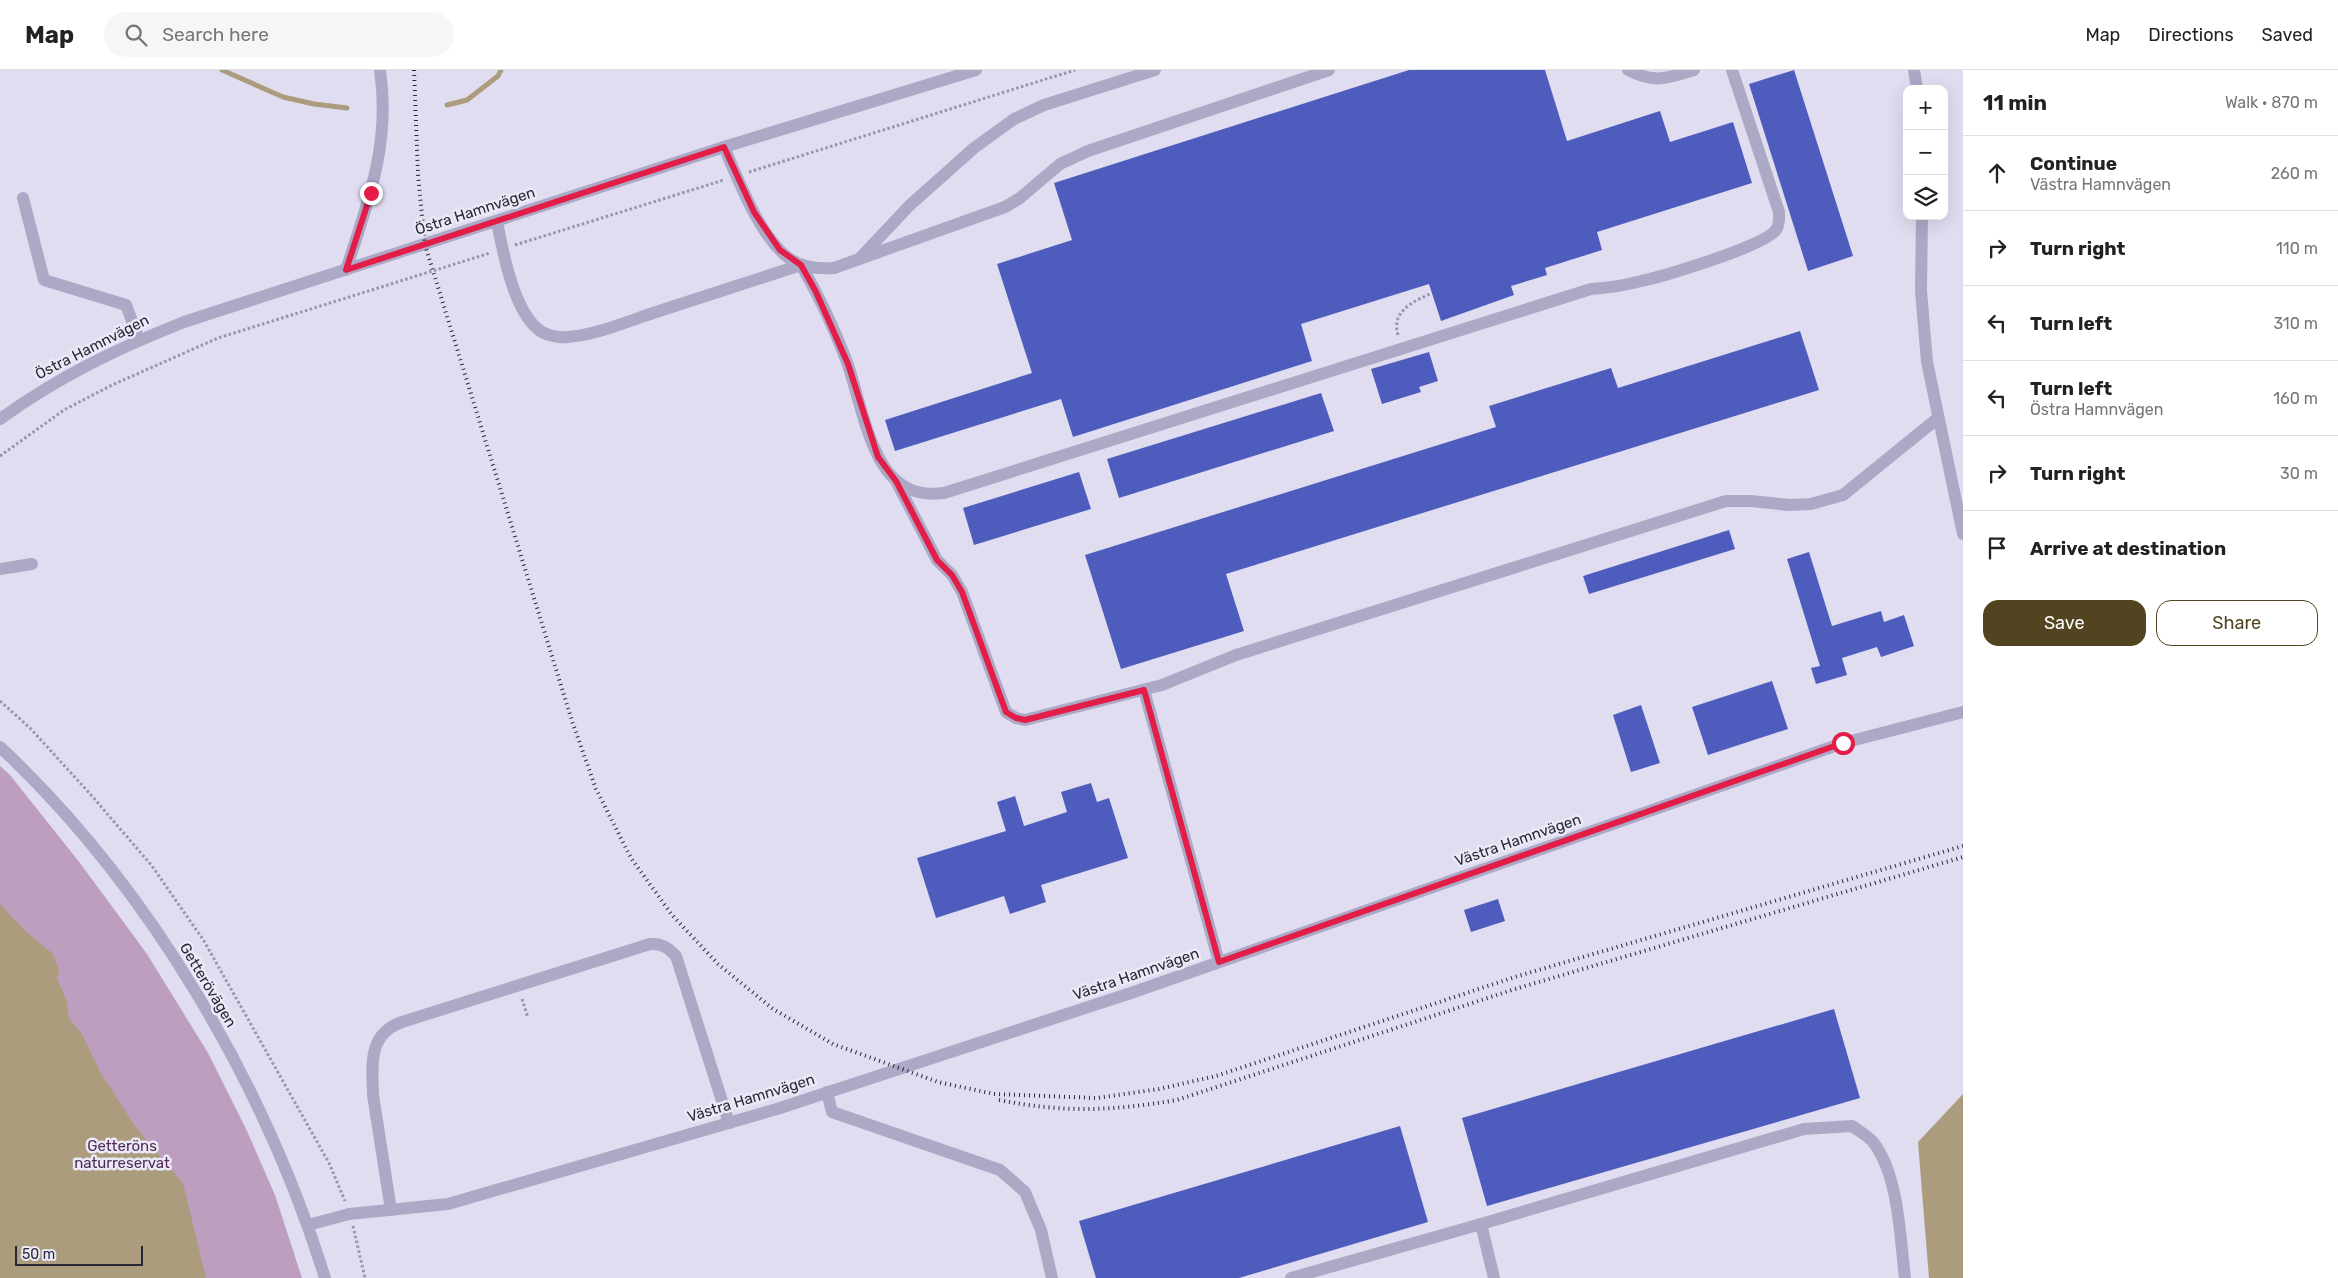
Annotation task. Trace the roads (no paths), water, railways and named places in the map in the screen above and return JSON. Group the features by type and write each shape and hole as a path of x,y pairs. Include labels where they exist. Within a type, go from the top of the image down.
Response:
{"street":[{"path":"346,270 378,164 382,122 380,70"},
{"name":"Östra Hamnvägen","path":"0,419 55,381 139,340 184,322 724,147 976,70"},
{"path":"858,260 909,206 974,148 1014,119 1044,105 1155,70"},
{"path":"724,147 754,212 780,250 801,265 822,269 834,268 1005,207 1060,164 1088,151 1329,70"},
{"path":"1628,70 1655,80 1694,70"},
{"path":"896,481 918,493 932,494 966,487 1073,451 1591,289 1635,283 1670,274 1750,246 1770,236 1779,222 1779,212 1732,70"},
{"path":"1914,70 1916,85"},
{"path":"23,198 44,280 126,306 139,340"},
{"path":"1922,220 1920,291 1927,362 1963,534"},
{"path":"497,222 513,286 521,306 542,332 552,336 568,337 608,328 801,265"},
{"path":"801,265 820,299 837,336 878,457 896,481 937,560 952,575 962,592 1006,712 1016,718 1025,720 1162,685 1236,655 1726,501 1751,501 1789,505 1828,500 1843,495 1857,485 1938,418"},
{"path":"0,569 32,564"},
{"path":"1144,690 1219,962"},
{"name":"Västra Hamnvägen","path":"308,1225 349,1214 448,1204 474,1198 729,1123 1001,1037 1843,743 1963,712"},
{"name":"Getterövägen","path":"0,747 50,797 114,872 184,972 247,1084 308,1225 325,1278"},
{"path":"391,1210 373,1095 374,1056 380,1036 392,1025 650,944 657,943 667,947 676,956 683,973 729,1123"},
{"path":"827,1092 832,1112 1000,1170 1025,1192 1041,1230 1052,1278"},
{"path":"1292,1278 1804,1129 1852,1126 1873,1141 1892,1184 1905,1278"},
{"path":"1481,1224 1494,1278"}],"waterway":[{"path":"222,70 283,97 314,104 347,108"},
{"path":"447,105 467,100 498,76 501,70"}],"railway":[{"path":"414,70 418,175 425,245 572,721 596,789 631,858 672,915 718,964 773,1009 833,1044 938,1082 994,1094 1097,1098 1159,1089 1216,1076 1518,976 1963,846"},
{"path":"999,1100 1067,1109 1109,1108 1177,1100 1515,989 1963,857"}],"park label":[{"name":"Getteröns naturreservat","path":"122,1154"}]}
